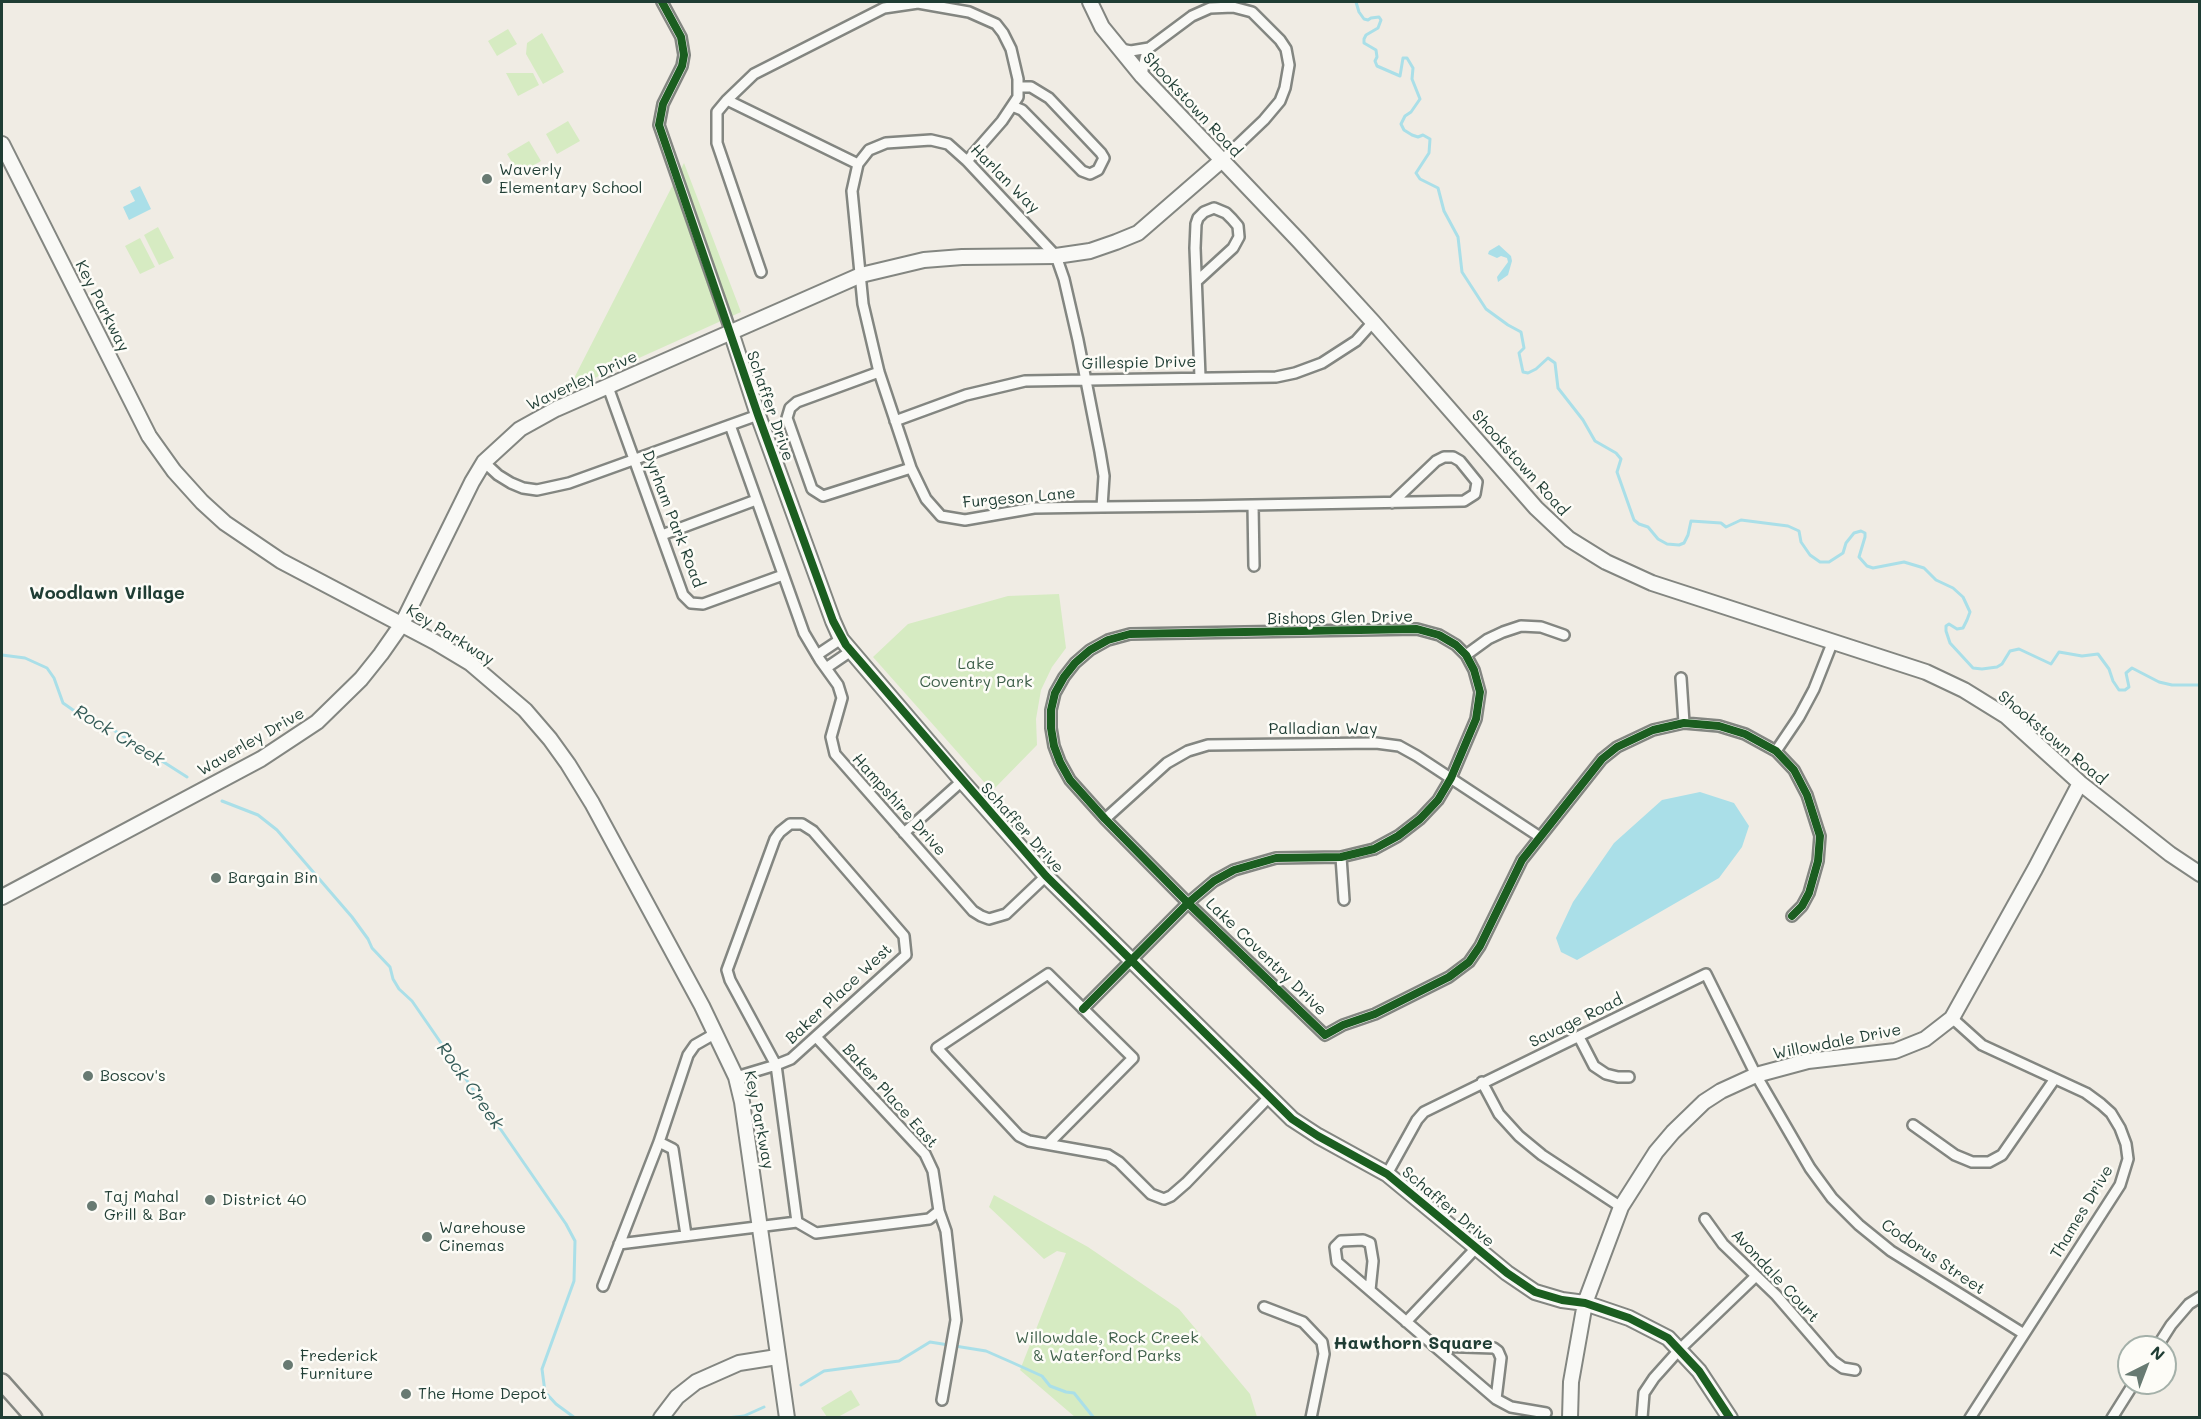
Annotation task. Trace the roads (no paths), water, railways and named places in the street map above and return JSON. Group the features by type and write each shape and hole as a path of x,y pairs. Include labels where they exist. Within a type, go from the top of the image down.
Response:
{"main road":[{"path":"2,1382 34,1418"}],"street":[{"name":"Schaffer Drive","path":"662,2 681,37 684,55 682,66 663,104 659,125 758,415 833,621 851,651 1046,876 1292,1119 1387,1174 1476,1248 1535,1292 1562,1300 1585,1303 1629,1318 1668,1338 1699,1371 1731,1418"},
{"name":"Shookstown Road","path":"1090,2 1102,27 1142,76 1373,322 1536,508 1569,538 1606,562 1652,583 1926,672 1964,690 2006,716 2080,783 2199,874"},
{"path":"761,272 717,143 717,112 754,74 884,8 918,3 969,12 996,24 1011,49 1018,97 1002,121 967,161"},
{"path":"1117,48 1131,51 1149,48 1203,10 1233,7 1252,12 1280,40 1286,49 1289,65 1280,101 1264,120 1221,161"},
{"path":"1142,76 1149,48"},
{"path":"1012,106 1022,110 1082,171 1090,174 1098,170 1104,158 1101,153 1057,106 1040,91 1031,87 1018,87"},
{"path":"727,100 858,164 852,191 861,275"},
{"name":"Harlan Way","path":"858,164 869,150 886,143 931,140 948,144 1033,229 1056,256"},
{"name":"Key Parkway","path":"2,144 149,436 174,471 210,509 254,544 281,561 402,624 470,663 525,710 568,764 592,803 716,1034 736,1077 761,1226 777,1357 788,1418"},
{"name":"Waverley Drive","path":"2,897 291,741 317,722 361,679 402,624 468,488 484,462 520,429 556,410 861,275 924,260 962,257 1056,256 1090,251 1138,233 1221,161"},
{"path":"1197,281 1233,248 1239,237 1238,226 1232,219 1226,213 1214,208 1204,212 1196,224 1195,248 1200,377"},
{"path":"1056,256 1076,330 1104,476 1102,507"},
{"name":"Furgeson Lane","path":"861,275 863,304 879,372 895,421 911,468 926,499 941,516 965,520 1035,508 1464,501 1474,494 1476,482 1460,461 1453,457 1444,457 1436,461 1392,502"},
{"name":"Gillespie Drive","path":"895,421 966,395 1025,381 1084,378 1276,377 1322,363 1356,341 1373,322"},
{"path":"879,372 797,402 790,408 787,418 812,489 823,496 911,468"},
{"name":"Dyrham Park Road","path":"608,387 683,595 691,603 703,604 783,576"},
{"path":"484,462 511,483 537,490 569,483 758,415"},
{"name":"Hampshire Drive","path":"730,426 804,633 838,685 842,698 831,737 835,754 973,911 989,919 1006,914 1046,876"},
{"path":"662,535 756,500"},
{"path":"1253,505 1254,566"},
{"path":"1083,1009 1188,903 1214,881 1234,870 1276,858 1341,857 1374,849 1398,836 1420,819 1438,800 1451,778 1476,719 1480,692 1466,655 1488,639 1521,626 1541,627 1564,635"},
{"name":"Bishops Glen Drive","path":"1188,903 1105,819 1071,780 1060,762 1054,746 1051,710 1055,693 1075,663 1090,650 1108,640 1130,634 1417,629 1439,635 1456,645 1466,655"},
{"path":"817,655 842,639"},
{"path":"1776,751 1799,717 1814,689 1833,641"},
{"path":"826,668 851,651"},
{"path":"1681,678 1684,723"},
{"name":"Lake Coventry Drive","path":"1188,903 1325,1035 1375,1014 1449,977 1469,962 1480,946 1522,860 1602,759 1634,738 1653,730 1684,723 1728,729 1745,734 1776,751 1794,770 1807,795 1820,836 1818,861 1809,893 1802,906 1792,916"},
{"name":"Palladian Way","path":"1105,819 1167,764 1188,751 1208,745 1376,743 1399,746 1417,756 1540,837"},
{"path":"904,832 962,781"},
{"name":"Willowdale Drive","path":"1570,1418 1571,1382 1585,1303 1621,1207 1656,1152 1704,1102 1721,1091 1756,1075 1808,1061 1895,1051 1925,1039 1952,1018 2080,783"},
{"name":"Baker Place West","path":"736,1077 776,1065 791,1059 906,955 904,936 813,831 802,824 790,824 775,839 727,970 730,980 776,1065"},
{"path":"1341,857 1344,900"},
{"path":"1048,1144 1133,1058 1048,974 937,1048 1019,1136 1029,1141 1108,1155 1119,1162 1151,1194 1164,1199 1186,1183 1269,1097"},
{"name":"Savage Road","path":"1387,1174 1417,1120 1424,1112 1706,974 1756,1075"},
{"name":"Thames Drive","path":"1952,1018 1982,1045 2086,1093 2111,1113 2126,1144 2128,1160 2120,1185 1970,1418"},
{"path":"603,1287 688,1055 695,1045 716,1034"},
{"name":"Baker Place East","path":"816,1037 925,1154 933,1171 939,1211 946,1231 956,1320 942,1401"},
{"path":"1579,1037 1594,1066 1606,1074 1629,1077"},
{"path":"776,1065 797,1222"},
{"name":"Codorus Street","path":"1756,1075 1810,1168 1832,1198 1859,1225 1891,1251 2024,1334"},
{"path":"1913,1125 1955,1155 1972,1162 1989,1162 2002,1155 2054,1080"},
{"path":"1482,1082 1499,1114 1519,1136 1542,1155 1621,1207"},
{"path":"658,1142 673,1149 686,1235"},
{"path":"619,1244 797,1222 816,1233 929,1219 939,1211"},
{"name":"Avondale Court","path":"1705,1219 1723,1244 1776,1295 1833,1361 1843,1368 1855,1370"},
{"path":"1370,1290 1373,1261 1370,1243 1363,1240 1341,1241 1335,1247 1337,1262 1496,1399 1511,1407 1546,1413"},
{"path":"1406,1322 1476,1248"},
{"path":"1642,1418 1643,1400 1648,1386 1680,1349 1756,1276"},
{"path":"2166,1335 2183,1311 2199,1297"},
{"path":"1264,1307 1303,1322 1322,1342 1324,1354 1311,1418"},
{"path":"1434,1346 1494,1348 1498,1351 1501,1358 1496,1399"},
{"path":"661,1418 677,1397 696,1382 739,1364 777,1357"},
{"path":"2112,1418 2126,1395"}],"water":[{"path":"140,186 151,209 129,220 123,207 135,201 130,191"},
{"path":"1499,245 1511,256 1512,261 1508,275 1498,282 1497,277 1508,262 1507,258 1501,256 1497,258 1488,254"},
{"path":"1700,792 1734,803 1749,826 1742,847 1719,878 1577,960 1561,952 1556,938 1573,902 1614,843 1662,800"}],"waterway":[{"path":"1356,2 1364,19 1379,17 1381,20 1378,28 1366,35 1364,39 1364,43 1376,50 1377,66 1400,76 1403,58 1407,58 1413,68 1412,79 1420,99 1401,124 1404,130 1412,135 1418,137 1423,135 1430,139 1429,153 1416,173 1420,179 1438,188 1444,211 1458,237 1462,272 1486,309 1521,332 1524,348 1519,353 1523,372 1528,373 1536,369 1548,358 1555,363 1558,388 1583,420 1595,441 1616,453 1621,459 1617,472 1634,520 1648,527 1658,539 1667,544 1679,545 1684,543 1691,521 1721,523 1726,527 1741,520 1788,526 1799,531 1801,542 1810,555 1820,562 1829,562 1843,553 1846,543 1854,533 1861,531 1865,533 1865,537 1859,557 1867,566 1873,568 1904,562 1924,568 1936,580 1953,588 1963,597 1970,612 1967,620 1963,628 1957,629 1949,624 1946,626 1946,631 1950,643 1973,668 1997,667 2002,664 2010,651 2019,649 2051,664 2059,652 2082,656 2098,654 2109,669 2119,690 2129,687 2126,673 2132,668 2159,682 2172,685 2200,685"},
{"name":"Rock Creek","path":"2,655 25,658 47,668 54,678 63,703 73,710 90,715 187,777"},
{"name":"Rock Creek","path":"222,801 258,815 277,830 352,917 372,948 390,967 399,989 412,1001 566,1224 575,1241 574,1281 542,1369 545,1392 556,1404 575,1418"},
{"name":"Rock Creek","path":"801,1385 824,1371 899,1361 930,1342 986,1351 1042,1376 1050,1386 1074,1393 1094,1418"},
{"name":"Rock Creek","path":"727,1418 744,1416 764,1407"}],"place":[{"name":"Waverly Elementary School","path":"487,179"},
{"name":"Bargain Bin","path":"216,878"},
{"name":"Boscov's","path":"88,1076"},
{"name":"District 40","path":"210,1200"},
{"name":"Taj Mahal Grill & Bar","path":"92,1206"},
{"name":"Warehouse Cinemas","path":"427,1237"},
{"name":"Frederick Furniture","path":"288,1365"},
{"name":"The Home Depot","path":"406,1394"}],"district":[{"name":"Woodlawn Village","path":"107,593"},
{"name":"Hawthorn Square","path":"1413,1343"}],"park label":[{"name":"Lake Coventry Park","path":"976,673"},
{"name":"Willowdale, Rock Creek & Waterford Parks","path":"1107,1347"}]}
